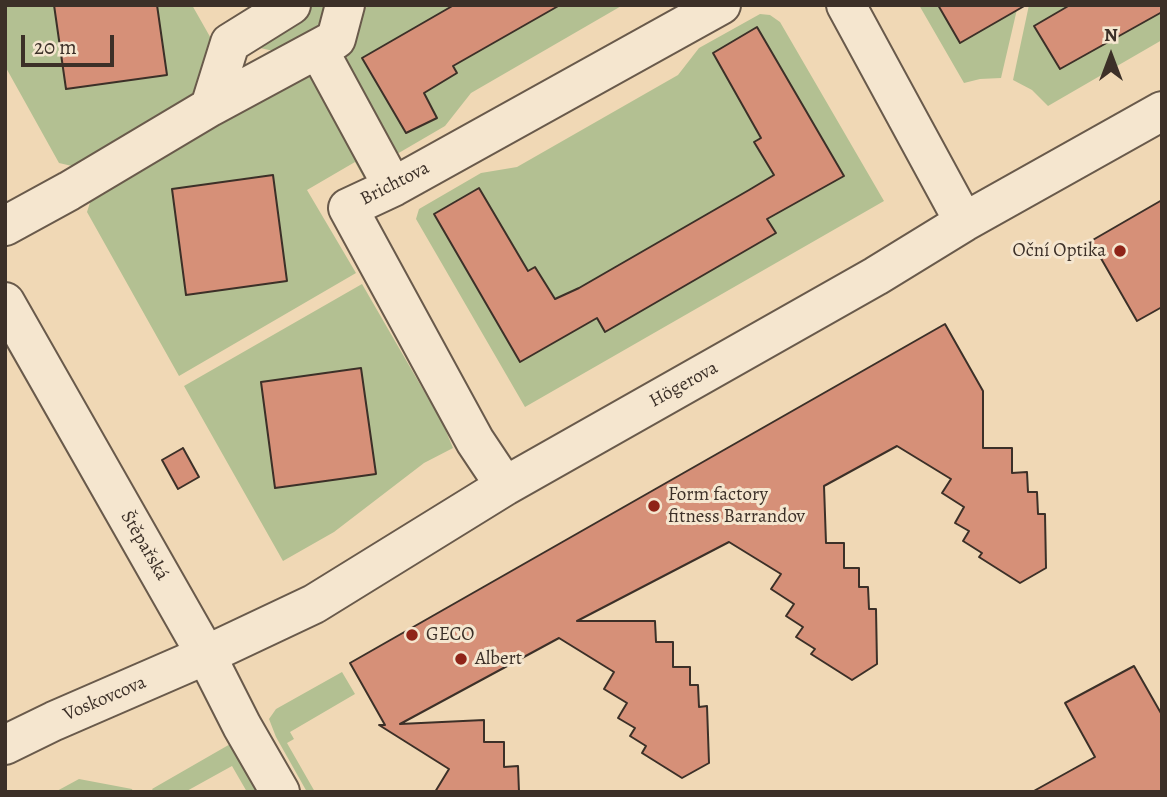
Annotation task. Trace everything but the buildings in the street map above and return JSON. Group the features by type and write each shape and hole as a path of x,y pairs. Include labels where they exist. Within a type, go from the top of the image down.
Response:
{"street":[{"path":"210,107 230,43 291,5"},
{"name":"Brichtova","path":"505,486 475,441 348,208 393,187 721,5"},
{"path":"846,5 964,222"},
{"path":"5,226 210,107 336,39 349,8"},
{"path":"230,43 303,57 393,187"},
{"name":"Högerova","path":"206,655 314,604 505,486 1162,111"},
{"name":"Štěpařská","path":"5,302 206,655 280,792"},
{"name":"Voskovcova","path":"5,745 206,655"}],"green space":[{"path":"5,5 54,5 67,89 167,75 157,5 192,5 213,42 196,107 85,169 59,163 5,66"},
{"path":"300,5 331,5 326,30 283,53 260,48 265,27"},
{"path":"370,5 454,5 362,58 406,133 437,118 424,93 457,73 453,66 560,5 623,5 471,93 445,126 385,161 335,73 350,17"},
{"path":"919,5 938,5 960,43 1005,17 1018,5 1001,78 964,83"},
{"path":"1029,5 1070,5 1035,26 1060,69 1162,12 1162,40 1048,106 1032,90 1013,80"},
{"path":"760,14 770,15 780,22 884,201 525,407 416,219 419,209 481,173 517,167 678,75 699,48","holes":["757,28 844,176 767,219 775,234 606,331 597,318 520,362 434,214 479,188 528,271 535,267 555,299 579,288 774,175 754,143 761,138 713,53"]},
{"path":"292,74 324,79 381,178 368,185 355,162 307,190 356,273 179,376 87,212 95,187","holes":["273,175 287,281 186,294 172,189 206,184 240,199 238,179"]},
{"path":"362,284 443,424 453,448 424,463 334,532 283,561 184,386","holes":["361,368 375,474 275,487 261,382 295,377 298,396 327,372"]},
{"path":"342,672 355,694 290,732 294,739 287,743 315,792 307,792 276,737 269,719 276,709"},
{"path":"232,743 261,792 247,792 232,766 185,792 154,792 152,789"},
{"path":"79,779 132,789 133,792 55,792"}],"place":[{"name":"Oční Optika","path":"1120,251"},
{"name":"Form factory fitness Barrandov","path":"654,506"},
{"name":"GECO","path":"412,635"},
{"name":"Albert","path":"461,659"}]}
